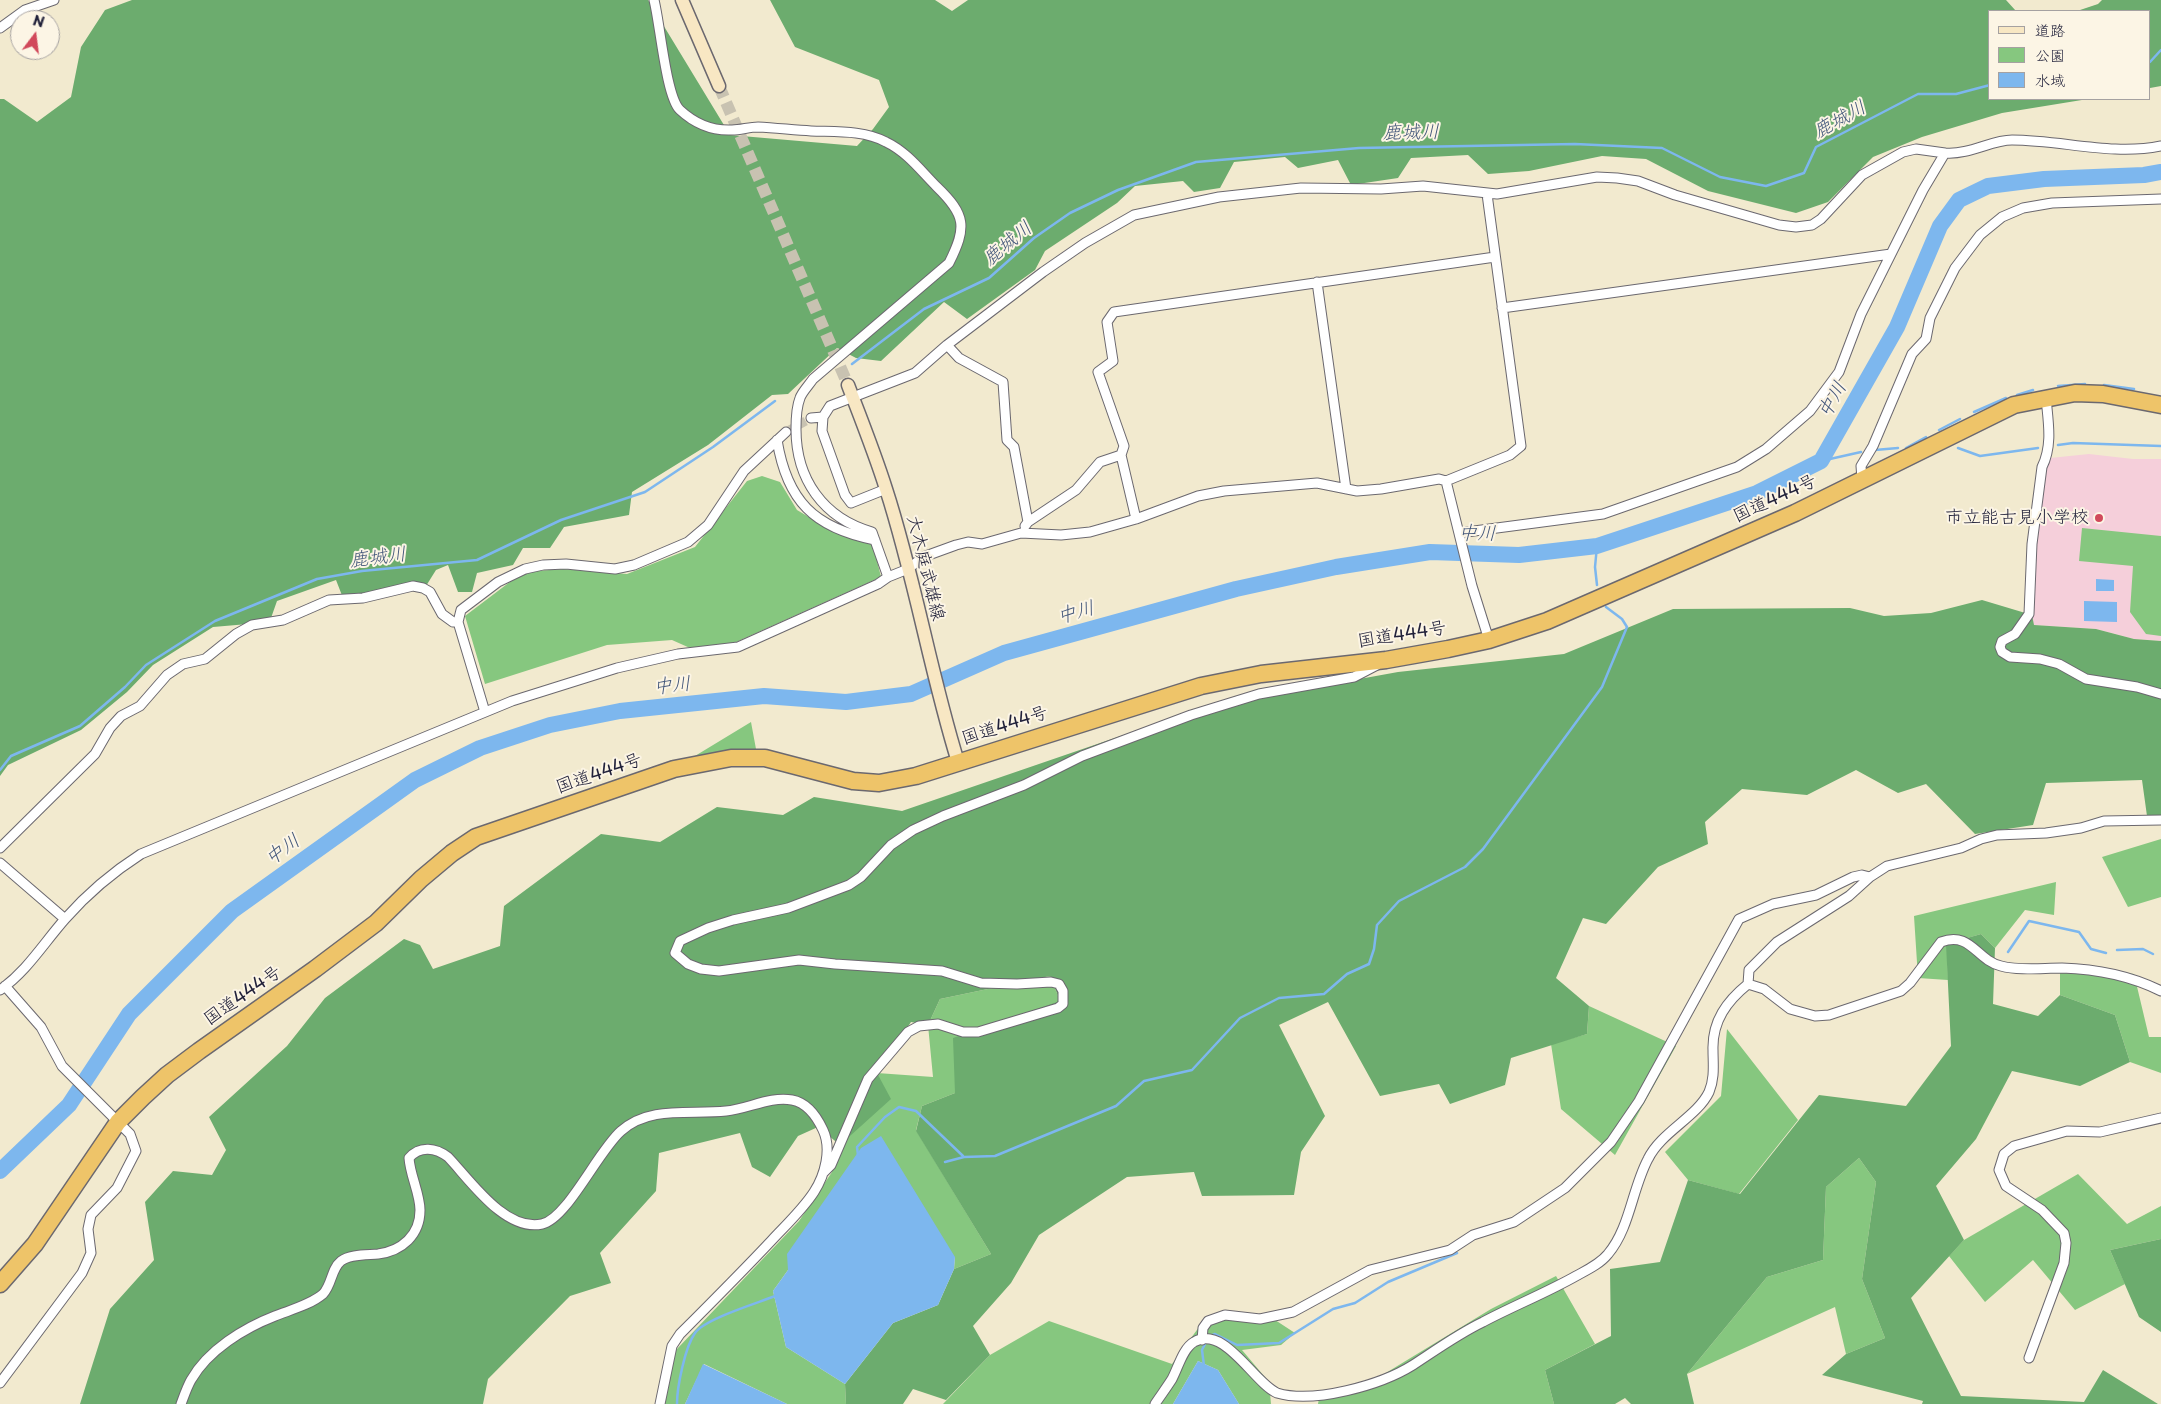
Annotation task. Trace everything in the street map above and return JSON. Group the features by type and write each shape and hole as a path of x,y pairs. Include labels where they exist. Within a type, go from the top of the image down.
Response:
{"highway":[{"name":"国道444号","path":"0,1284 35,1244 118,1122 166,1075 316,969 376,924 421,879 452,853 476,837 674,769 731,758 765,758 853,781 879,783 916,776 1201,686 1261,674 1386,660 1490,640 1547,621 1795,513 2014,405 2075,393 2104,394 2158,402"}],"main road":[{"path":"682,0 719,86"},
{"name":"大木庭武雄線","path":"850,390 886,489 908,569 946,725 958,762"}],"street":[{"path":"23,0 25,10 54,0"},
{"path":"654,0 671,94 678,108 690,117 702,125 716,129 732,130 757,127 842,132 885,141 907,156 956,206 962,230 958,246 949,263 813,379 800,398 796,418 798,459 805,477 816,495 830,510 847,521 872,532 888,577"},
{"path":"847,521 851,503 845,495 822,432 823,417 830,406 850,390 915,373 947,345 1050,267 1085,243 1134,215 1219,197 1301,188 1381,189 1424,186 1487,194 1597,178 1617,178 1638,181 1675,195 1779,225 1796,227 1812,225 1821,220 1862,175 1903,152 1916,149 1959,154 2010,140 2102,148 2161,146"},
{"path":"1459,533 1603,514 1736,467 1766,449 1810,410 1839,372 1861,314 1923,190 1945,153"},
{"path":"0,1383 82,1273 91,1253 88,1228 91,1215 117,1188 136,1151 130,1134 62,1066 41,1027 3,988 32,962 65,919 85,897 110,875 140,854 512,701 617,668 678,654 738,647 812,615 908,569 923,558 956,545 968,542 982,544 1021,533 1060,535 1090,532 1136,519 1198,496 1224,491 1317,483 1357,491 1439,479 1446,481 1510,455 1521,446 1487,194"},
{"path":"1862,479 1861,466 1873,446 1912,354 1926,339 1930,318 1955,268 1980,236 2002,217 2023,208 2052,203 2161,199"},
{"path":"1502,308 1891,254"},
{"path":"1136,519 1121,454 1124,446 1098,372 1113,361 1107,322 1114,312 1495,258"},
{"path":"1317,282 1346,489"},
{"path":"947,345 958,358 1003,382 1007,440 1014,446 1028,522"},
{"path":"2046,398 2050,440 2047,457 2042,467 2032,544 2029,614 2015,634 2002,641 2000,647 2002,652 2010,657 2040,659 2059,664 2086,679 2161,694"},
{"path":"811,418 823,417"},
{"path":"485,712 458,622 461,610 498,582 525,568 566,564 616,569 634,565 688,542 708,525 744,471 786,432"},
{"path":"777,440 787,480 798,499 814,516 858,536 875,540"},
{"path":"1021,533 1028,522 1076,490 1100,462 1121,454"},
{"path":"1446,481 1472,586 1490,640"},
{"path":"851,503 886,489"},
{"path":"0,848 95,754 110,728 121,716 140,706 167,675 183,664 205,659 236,634 252,625 283,620 330,600 363,598 413,586 430,592 442,614 453,622 458,622"},
{"path":"824,1172 831,1165 868,1079 908,1032 918,1026 938,1024 963,1032 978,1032 1058,1008 1063,1004 1063,991 1058,984 1050,982 1017,984 981,983 942,971 799,960 719,971 701,969 681,960 675,953 680,942 708,928 733,920 788,908 849,885 861,878 891,845 913,830 943,816 1024,785 1082,756 1191,715 1259,694 1354,677 1386,660"},
{"path":"1156,1404 1193,1342 1206,1340 1220,1342 1235,1354 1264,1386 1278,1394 1293,1398 1323,1397 1370,1387 1397,1375 1482,1322 1596,1265 1606,1257 1619,1237 1648,1158 1659,1142 1700,1104 1708,1094 1713,1081 1714,1029 1722,1012 1736,994 1748,984 1749,970 1777,942 1849,896 1870,877 1887,866 1960,848 1996,834 2046,833 2081,828 2104,821 2161,820"},
{"path":"0,863 65,919"},
{"path":"1206,1340 1203,1328 1208,1321 1225,1316 1260,1319 1292,1312 1370,1270 1450,1250 1473,1235 1514,1222 1565,1188 1611,1142 1639,1101 1739,919 1773,904 1816,894 1853,876 1862,875 1870,877"},
{"path":"1748,984 1764,990 1790,1009 1806,1015 1829,1015 1900,991 1910,983 1941,942 1958,939 1969,944 1998,966 2067,968 2116,975 2145,983 2161,991"},
{"path":"181,1404 191,1380 216,1350 269,1318 309,1302 322,1294 341,1261 349,1257 390,1252 405,1245 419,1222 420,1208 410,1170 410,1158 415,1152 428,1148 440,1151 448,1156 495,1208 509,1219 528,1224 542,1224 556,1218 605,1148 621,1130 637,1120 663,1112 727,1111 774,1100 793,1100 805,1105 815,1114 824,1132 827,1154 824,1172 814,1192 790,1220 680,1334 672,1346 660,1404"},
{"path":"2029,1358 2064,1263 2066,1243 2064,1233 2042,1210 2006,1186 1999,1170 2004,1154 2014,1146 2067,1131 2100,1132 2161,1118"}],"shaded area":[{"name":"市立能古見小学校","path":"2089,454 2133,459 2161,459 2161,641 2134,639 2096,629 2033,625 2033,549 2043,469 2050,458"}],"green space":[{"path":"132,0 648,0 730,135 857,146 873,129 889,107 879,80 795,47 770,0 935,0 952,11 968,0 2006,0 2015,10 1988,10 1988,100 2082,100 2002,113 1922,137 1873,157 1828,202 1796,213 1708,191 1646,159 1602,156 1529,171 1488,174 1468,155 1411,158 1398,178 1351,185 1338,160 1298,168 1285,157 1234,162 1220,188 1194,192 1183,181 1135,186 1117,203 1045,251 1035,270 967,319 944,302 881,361 856,358 837,348 788,394 772,395 708,445 632,492 629,515 564,527 550,548 523,548 513,565 477,573 472,592 458,592 448,565 436,570 426,586 343,598 336,580 277,601 271,618 248,624 213,627 153,665 127,692 81,730 8,765 0,776 0,99 4,99 37,122 71,97 81,47 105,10"},
{"path":"2102,0 2161,0 2161,86 2151,88 2151,10 2080,10 2098,4"},
{"path":"762,476 780,482 797,510 834,532 873,544 881,577 734,643 690,648 672,640 607,645 485,684 465,616 523,572 563,569 627,574 695,547 747,481"},
{"path":"2082,528 2161,536 2161,636 2146,634 2130,612 2133,566 2079,561"},
{"path":"1982,600 2032,615 2034,625 2096,629 2134,639 2161,641 2161,816 2147,816 2142,780 2046,783 2033,825 1975,834 1926,784 1898,793 1856,770 1807,795 1742,789 1705,822 1708,844 1658,867 1606,924 1583,918 1556,978 1589,1006 1587,1034 1511,1058 1505,1085 1450,1104 1439,1084 1380,1096 1328,1002 1279,1025 1325,1116 1301,1152 1294,1195 1202,1196 1194,1172 1127,1177 1039,1235 1011,1283 973,1326 990,1355 946,1400 913,1389 903,1404 846,1404 845,1384 893,1323 938,1305 954,1269 991,1254 916,1131 922,1106 955,1093 953,1038 1060,1001 1050,976 940,999 928,1025 911,1022 877,1073 891,1099 840,1145 818,1127 798,1136 770,1177 752,1167 740,1133 659,1153 656,1191 600,1253 611,1283 570,1296 488,1379 483,1404 80,1404 110,1309 154,1260 145,1202 173,1171 212,1175 226,1150 209,1117 287,1046 325,998 404,939 420,945 433,969 500,946 504,906 601,834 660,842 717,807 783,815 814,797 902,811 1205,707 1398,672 1564,654 1673,609 1850,608 1884,616 1931,613"},
{"path":"751,722 756,749 690,759"},
{"path":"2161,839 2161,897 2128,907 2102,857"},
{"path":"2056,882 2054,915 2025,910 1995,948 1981,934 1947,944 1948,980 1918,978 1914,916"},
{"path":"1981,934 1995,948 1993,1004 2038,1016 2060,995 2115,1015 2130,1062 2080,1086 2012,1071 1976,1139 1936,1186 1964,1240 1911,1298 1961,1396 2084,1402 2103,1370 2158,1404 1922,1404 1923,1401 1822,1375 1846,1354 1885,1338 1862,1279 1876,1182 1859,1158 1826,1187 1823,1260 1767,1277 1687,1374 1694,1404 1631,1404 1625,1398 1615,1404 1554,1404 1545,1370 1611,1336 1610,1269 1660,1262 1688,1180 1740,1194 1819,1095 1906,1106 1951,1046 1946,944"},
{"path":"2060,966 2134,974 2149,1037 2161,1037 2161,1073 2130,1062 2115,1015 2060,995"},
{"path":"1050,976 1060,1001 955,1093 922,1106 916,1130 991,1254 954,1269 955,1257 788,1270 773,1291 786,1347 845,1384 846,1404 787,1404 704,1364 685,1404 665,1404 676,1350 799,1221 832,1172 840,1145 877,1073 933,1077 928,1025 940,999"},
{"path":"1589,1006 1676,1046 1615,1155 1561,1109 1551,1044 1587,1034"},
{"path":"1727,1029 1798,1120 1739,1194 1688,1180 1665,1152 1721,1096"},
{"path":"1859,1158 1876,1182 1862,1279 1885,1338 1846,1354 1835,1307 1687,1374 1767,1277 1823,1260 1826,1187"},
{"path":"2078,1174 2127,1224 2161,1206 2161,1239 2110,1250 2125,1284 2075,1310 2033,1260 1985,1302 1949,1256 1964,1240"},
{"path":"2161,1239 2161,1332 2139,1317 2110,1250"},
{"path":"1556,1276 1595,1344 1545,1370 1554,1404 1318,1404 1320,1392 1371,1382 1491,1309"},
{"path":"1222,1314 1272,1318 1295,1333 1281,1345 1242,1350 1269,1382 1271,1404 1239,1404 1218,1370 1198,1361 1173,1404 943,1404 990,1355 1049,1321 1172,1364 1202,1323"}],"water":[{"path":"2096,579 2114,580 2114,591 2096,591"},
{"path":"2084,601 2117,602 2117,622 2084,621"},
{"path":"881,1136 955,1257 954,1269 938,1305 893,1323 845,1384 786,1347 773,1291 788,1270 787,1254 861,1148"},
{"path":"1198,1361 1218,1370 1239,1404 1173,1404"},
{"path":"703,1364 785,1403 787,1404 685,1404"}],"waterway":[{"name":"鹿城川","path":"2151,61 2161,50"},
{"name":"鹿城川","path":"852,364 924,309 989,278 1034,238 1070,213 1118,190 1196,162 1359,148 1575,144 1662,148 1720,177 1766,186 1804,173 1816,147 1918,94 1956,94 1988,86"},
{"name":"中川","path":"0,1171 69,1105 129,1014 232,911 415,780 480,748 550,725 620,711 764,696 846,702 911,694 1004,653 1236,589 1336,567 1430,552 1519,555 1597,546 1757,493 1821,461 1897,327 1940,226 1959,200 1988,186 2044,179 2144,175 2161,172"},
{"path":"2058,386 2085,384"},
{"path":"2104,385 2134,389"},
{"path":"2017,395 2033,390"},
{"path":"1974,412 2006,398"},
{"name":"鹿城川","path":"0,770 11,756 80,726 125,687 146,665 215,621 317,579 362,571 477,560 561,520 645,492 713,447 775,401"},
{"path":"1939,430 1960,419"},
{"path":"1906,448 1926,437"},
{"path":"2058,445 2073,443 2161,446"},
{"path":"1875,450 1898,448"},
{"path":"1958,448 1980,456 2038,448"},
{"path":"1821,461 1861,452"},
{"path":"1597,546 1595,567 1597,585"},
{"path":"945,1162 964,1157 995,1156 1116,1106 1144,1081 1192,1070 1240,1018 1279,998 1324,994 1347,974 1369,964 1374,949 1377,925 1399,901 1465,867 1483,849 1602,687 1627,627 1622,619 1606,607"},
{"path":"2008,952 2029,921 2079,932 2091,949 2106,953"},
{"path":"2117,950 2143,949 2153,954"},
{"path":"858,1155 857,1147 885,1117 899,1107 916,1111 963,1156"},
{"path":"1208,1337 1215,1334 1237,1345 1279,1343 1333,1309 1355,1303 1388,1282 1457,1253"},
{"path":"677,1404 682,1367 691,1339 695,1333 709,1322 775,1296"},
{"path":"1204,1366 1202,1350 1206,1342"}],"tunnel":[{"path":"719,86 848,385"},
{"path":"786,432 811,418"}],"place":[{"name":"市立能古見小学校","path":"2099,518"}]}
